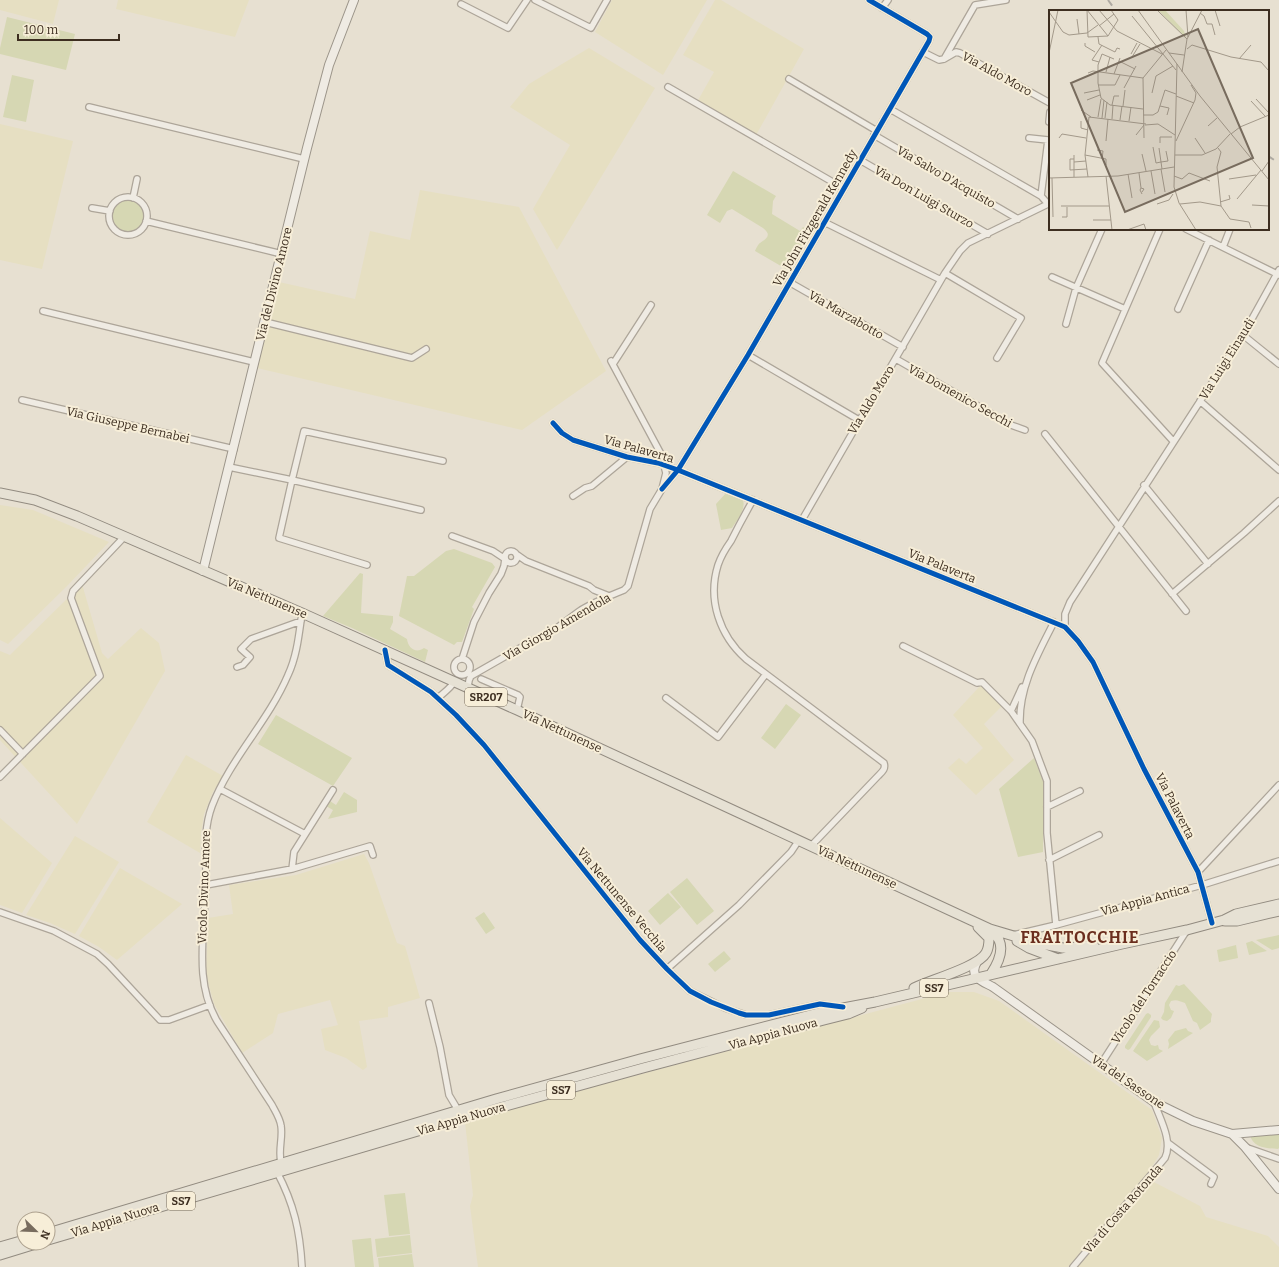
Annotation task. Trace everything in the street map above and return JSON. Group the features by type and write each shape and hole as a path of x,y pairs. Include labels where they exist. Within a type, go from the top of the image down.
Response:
{"main road":[{"name":"Via del Divino Amore","path":"203,571 234,450 304,159 327,72 354,0"},
{"name":"Via Nettunense","path":"0,493 36,500 125,536 301,617 384,650 517,710 990,929 1009,936"},
{"name":"Via Appia Nuova","path":"56,1231 458,1110 640,1059 842,1007 874,1002 1187,930 1224,920 1236,914 1279,904"},
{"name":"Via Appia Nuova","path":"1224,920 1237,921 1279,911"},
{"path":"891,998 977,962 986,954 989,945 989,938 966,917"},
{"path":"990,929 999,940 1001,949 996,966 991,974 990,979 993,987"},
{"path":"1009,936 1064,948 1122,944"},
{"path":"1009,936 1018,943 1059,959"},
{"path":"977,962 974,968 974,973 977,978"},
{"name":"Via del Sassone","path":"977,978 993,987 1154,1102 1193,1121 1232,1134 1279,1189"},
{"name":"Via Appia Nuova","path":"56,1238 462,1118 848,1014 874,1002"},
{"path":"1232,1134 1279,1130"},
{"path":"0,1247 16,1242"},
{"path":"0,1255 16,1250"}],"street":[{"path":"460,4 508,28 527,0"},
{"path":"535,0 591,28 607,0"},
{"name":"Via John Fitzgerald Kennedy","path":"678,470 748,355 929,41 930,37 869,0"},
{"path":"882,8 888,0"},
{"path":"923,52 939,60 944,59 975,5 1006,0"},
{"name":"Via Aldo Moro","path":"944,59 956,52 960,53 1049,103"},
{"path":"789,79 876,133"},
{"name":"Via John Fitzgerald Kennedy","path":"668,87 843,188"},
{"path":"90,107 304,159"},
{"path":"890,109 1041,196 1048,140 1029,138"},
{"name":"Via Salvo D'Acquisto","path":"876,133 1018,219"},
{"name":"Via Don Luigi Sturzo","path":"860,160 988,234"},
{"path":"133,198 137,179"},
{"name":"Via Aldo Moro","path":"802,520 903,347 940,280 963,247 1049,204 1041,196"},
{"path":"121,198 133,198 143,204 146,209 147,215 144,227 133,235 120,234 111,224 109,218 110,211 116,202 121,198"},
{"path":"92,208 110,211"},
{"path":"146,221 282,254"},
{"path":"824,222 940,280"},
{"path":"1066,324 1076,288 1102,230"},
{"path":"1160,230 1102,363 1174,441"},
{"path":"1188,230 1278,273"},
{"path":"1223,247 1230,230"},
{"path":"1178,309 1209,240"},
{"path":"945,273 1020,318 997,358"},
{"name":"Via Luigi Einaudi","path":"1065,627 1065,614 1070,602 1243,335 1278,273"},
{"path":"1052,277 1126,309"},
{"name":"Via Marzabotto","path":"790,282 903,347"},
{"name":"Via Palaverta","path":"651,305 612,362 661,454 664,466"},
{"path":"43,311 254,362"},
{"path":"265,322 412,358 426,349"},
{"path":"1243,335 1279,364"},
{"path":"748,355 859,420"},
{"name":"Via Domenico Secchi","path":"896,359 1011,425 1025,430"},
{"name":"Via Giuseppe Bernabei","path":"22,400 234,450"},
{"path":"1200,402 1279,470"},
{"name":"Via Palaverta","path":"553,423 569,438 627,457 678,470 1065,627 1078,641 1093,662 1144,769 1198,872 1212,923"},
{"path":"367,565 279,538 304,431 443,461"},
{"path":"1045,434 1186,611"},
{"path":"573,496 585,488 592,486 627,457"},
{"name":"Via Giorgio Amendola","path":"662,489 666,473 664,466"},
{"path":"229,467 421,510"},
{"name":"Via Giorgio Amendola","path":"470,690 468,682 471,676 534,640 562,626 592,604 624,590 628,586 650,509 662,489 678,470"},
{"path":"1144,486 1208,564"},
{"path":"753,500 721,558 715,577 714,591 716,609 725,634 739,653 884,763 885,766 885,769 811,846"},
{"path":"1172,594 1244,534 1279,501"},
{"path":"0,777 100,676 71,598 73,591 125,536"},
{"path":"452,536 493,551 507,562 526,561"},
{"path":"493,551 511,551 526,561 589,586 594,590 609,596"},
{"path":"438,698 444,691 451,688 455,664 458,660 462,659 474,622 501,574 507,552"},
{"path":"501,574 517,558 516,554"},
{"path":"237,667 244,665 250,657 241,649 251,639 301,617"},
{"name":"Vicolo Divino Amore","path":"281,1162 281,1128 279,1119 272,1105 217,1022 210,1005 202,975 201,959 206,885 205,849 206,826 212,806 220,789 287,678 295,657 301,617"},
{"path":"1020,724 1020,711 1025,684 1035,659 1054,622"},
{"path":"903,646 977,683 982,682 1011,711 1032,741 1047,781 1047,833 1056,925"},
{"name":"Via Nettunense Vecchia","path":"384,650 388,665 431,692 456,715 484,745 640,940 690,991 711,1002 746,1015 769,1015 820,1004 842,1007"},
{"path":"455,664 454,670 458,674 463,675 468,673 470,666 467,661 462,659"},
{"path":"666,698 718,737 766,674"},
{"path":"481,679 518,695 520,697 517,710"},
{"path":"1011,711 1021,689 1025,684"},
{"path":"0,730 23,754"},
{"path":"1198,872 1279,785"},
{"path":"220,789 305,834"},
{"path":"292,869 294,852 333,790"},
{"path":"1047,807 1080,791"},
{"path":"1049,860 1098,835"},
{"path":"667,969 739,906 791,852 799,840"},
{"path":"206,885 292,869 370,846 373,855"},
{"name":"Via Appia Antica","path":"1009,936 1056,925 1202,885 1279,861"},
{"path":"0,912 54,930 93,951 108,964 160,1020 168,1020 210,1005"},
{"name":"Vicolo del Torraccio","path":"1101,1064 1187,930"},
{"path":"429,1003 440,1047 449,1095 458,1110"},
{"path":"1154,1102 1168,1143 1214,1177 1211,1184"},
{"name":"Via di Costa Rotonda","path":"1073,1267 1161,1164 1167,1155 1168,1143"},
{"path":"1244,1147 1279,1159"},
{"path":"277,1172 289,1196 294,1211 302,1267"}],"shaded area":[{"path":"0,0 59,0 53,24 0,10"},
{"path":"118,0 249,0 235,37 116,9"},
{"path":"612,0 707,0 663,75 595,32"},
{"path":"715,0 721,0 804,49 755,137 697,102 714,72 683,55"},
{"path":"589,48 655,88 557,250 533,209 570,145 510,107 529,84"},
{"path":"0,124 73,141 42,269 0,260"},
{"path":"420,190 519,207 606,371 522,430 257,368 279,282 355,299 370,231 410,240"},
{"path":"0,505 33,510 109,542 8,644 0,640"},
{"path":"82,584 102,653 108,659 141,628 159,643 165,671 77,824 0,740 0,651 10,655"},
{"path":"981,685 1002,706 984,724 1014,760 976,795 948,768 959,758 966,764 983,748 953,715"},
{"path":"186,755 223,776 213,792 204,814 200,853 147,822"},
{"path":"0,818 52,863 22,913 0,905"},
{"path":"75,836 119,862 75,934 50,923 26,915"},
{"path":"364,854 369,863 397,943 405,946 420,998 388,1007 388,1017 359,1021 367,1067 363,1070 346,1058 325,1050 321,1029 338,1025 330,1000 278,1014 273,1033 242,1053 214,1004 209,986 206,971 208,918 233,914 229,885 296,875"},
{"path":"120,868 182,904 117,960 99,947 79,936"},
{"path":"948,992 974,992 999,1001 1152,1110 1162,1138 1159,1155 1149,1172 1068,1267 478,1267 470,1206 473,1195 465,1122"},
{"path":"1152,1181 1200,1206 1206,1217 1268,1236 1279,1247 1279,1267 1078,1267"}],"green space":[{"path":"7,17 75,34 66,70 0,54"},
{"path":"12,75 34,80 26,122 3,117"},
{"path":"733,171 776,196 773,201 772,214 800,231 803,227 810,232 793,261 791,260 786,269 755,251 759,244 768,236 766,230 732,209 727,211 720,223 707,215"},
{"path":"128,200 134,201 141,207 144,216 143,222 137,229 128,232 122,231 115,225 112,216 113,210 119,203"},
{"path":"726,493 743,500 744,504 740,515 732,528 721,530 716,504"},
{"path":"454,549 492,563 495,567 472,607 474,609 462,642 457,642 454,645 399,616 407,576 414,576 446,551"},
{"path":"360,573 363,574 361,613 393,616 393,622 390,629 407,639 409,645 413,649 421,650 424,648 428,650 425,662 323,616"},
{"path":"786,704 801,715 775,749 761,738"},
{"path":"276,715 352,758 333,786 258,744"},
{"path":"1034,758 1044,784 1043,852 1018,857 999,789"},
{"path":"344,792 357,800 357,812 328,819 333,810 326,806 330,801 336,805"},
{"path":"687,878 714,911 697,925 670,892"},
{"path":"668,893 681,907 660,925 648,911"},
{"path":"484,912 495,928 486,934 475,918"},
{"path":"1279,935 1279,948 1272,950 1256,940"},
{"path":"1252,941 1267,951 1249,955 1246,943"},
{"path":"1236,945 1238,958 1219,962 1217,950"},
{"path":"724,951 731,959 715,972 708,964"},
{"path":"1184,984 1212,1014 1211,1022 1200,1030 1197,1023 1193,1021 1185,1003 1180,1001 1171,1001 1169,1005 1171,1010 1174,1011 1171,1018 1167,1021 1161,1018 1164,1012 1165,1003 1176,985 1179,986"},
{"path":"1148,1013 1151,1017 1128,1050 1125,1046"},
{"path":"1154,1020 1159,1021 1160,1027 1149,1040 1151,1045 1158,1045 1159,1049 1163,1051 1147,1061 1133,1051"},
{"path":"1186,1028 1188,1031 1193,1033 1168,1049 1168,1040 1175,1031"},
{"path":"1279,1133 1278,1149 1265,1148 1257,1145 1254,1143 1250,1135"},
{"path":"405,1193 410,1234 389,1236 384,1195"},
{"path":"410,1235 412,1253 377,1257 375,1239"},
{"path":"371,1238 374,1267 355,1267 352,1240"},
{"path":"412,1254 414,1267 379,1267 378,1258"}],"railway":[{"path":"1108,0 1115,10"},
{"path":"1269,157 1279,163"}],"cycle path":[{"path":"662,489 678,470 748,355 929,41 930,37 927,34 869,0"},
{"path":"553,423 562,433 573,440 627,457 658,463 678,470 1065,627 1078,641 1093,662 1144,769 1198,872 1212,923"},
{"path":"385,650 388,665 431,692 456,715 484,745 640,940 690,991 711,1002 746,1015 769,1015 820,1004 843,1007"}],"district":[{"name":"FRATTOCCHIE","path":"1080,937"}]}
